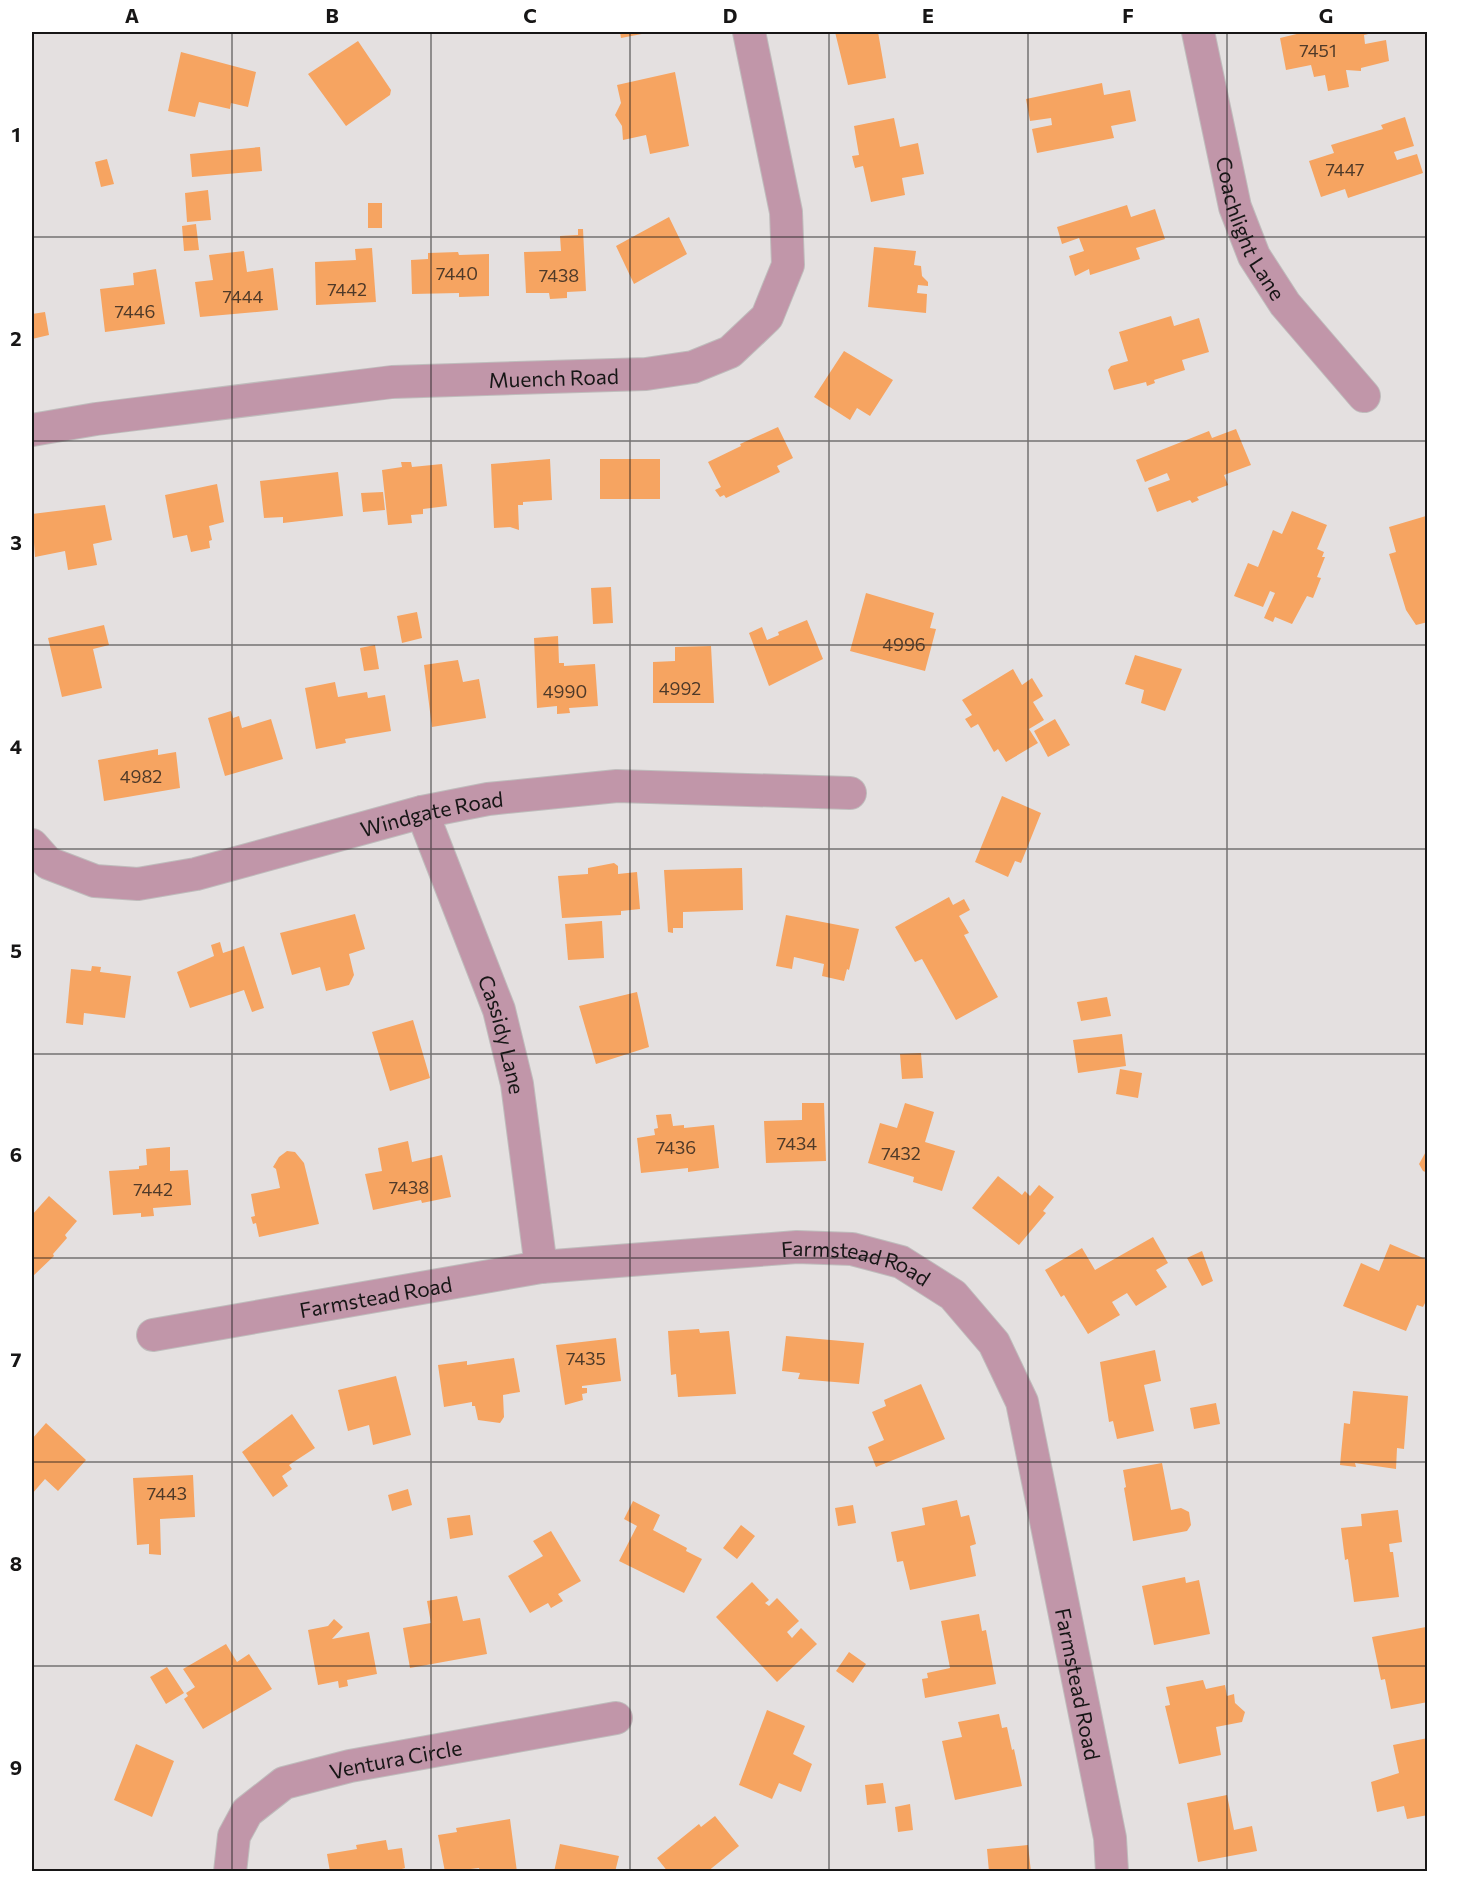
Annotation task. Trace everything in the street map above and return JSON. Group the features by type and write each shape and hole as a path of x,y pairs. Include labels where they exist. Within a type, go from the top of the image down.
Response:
{"street":[{"name":"Muench Road","path":"32,430 96,419 392,382 646,374 693,367 730,352 766,318 788,265 786,212 750,32"},
{"name":"Coachlight Lane","path":"1198,32 1235,207 1254,256 1285,304 1364,396"},
{"name":"Windgate Road","path":"32,846 48,863 95,881 138,884 196,874 422,812 488,799 617,786 850,794"},
{"name":"Cassidy Lane","path":"422,812 499,1010 517,1084 541,1267"},
{"name":"Farmstead Road","path":"153,1335 541,1267 797,1247 852,1249 901,1262 953,1295 994,1343 1022,1402 1110,1838 1112,1872"},
{"name":"Ventura Circle","path":"230,1872 234,1836 248,1812 284,1783 350,1767 616,1718"}],"building":[{"path":"620,32 647,32 647,33 621,38"},
{"path":"835,32 878,32 886,78 848,85"},
{"path":"1305,32 1377,32 1364,35 1365,44 1386,40 1389,61 1361,68 1361,71 1346,70 1349,87 1328,91 1325,75 1314,77 1311,65 1286,70 1280,38"},
{"path":"358,41 391,90 390,95 346,126 308,74"},
{"path":"181,52 256,72 248,107 231,103 230,109 199,102 195,117 168,111"},
{"path":"675,72 689,146 650,154 646,135 623,140 622,126 615,115 621,103 617,85"},
{"path":"1102,83 1104,95 1130,90 1136,121 1111,126 1114,138 1037,153 1032,129 1052,125 1051,118 1030,121 1026,99"},
{"path":"1405,117 1414,146 1394,152 1397,160 1417,154 1423,173 1348,198 1345,189 1321,197 1309,161 1334,153 1331,145 1383,129 1381,125"},
{"path":"894,118 900,147 918,143 924,174 902,178 905,195 871,202 863,166 855,168 852,156 859,155 854,126"},
{"path":"260,147 262,171 192,177 190,154"},
{"path":"107,159 114,184 101,187 95,162"},
{"path":"208,190 211,220 187,222 185,193"},
{"path":"368,203 382,203 382,228 368,228"},
{"path":"1127,205 1131,217 1155,209 1165,239 1136,248 1140,259 1090,275 1089,269 1075,276 1069,256 1084,251 1079,238 1062,244 1057,227"},
{"path":"669,217 687,254 634,284 616,246"},
{"path":"196,224 199,250 184,251 182,226"},
{"path":"578,229 583,229 586,291 567,292 567,298 550,299 549,293 526,293 524,252 561,251 560,236 578,235"},
{"path":"874,247 916,251 914,265 921,266 922,276 928,282 928,286 918,285 917,293 927,294 926,313 868,307"},
{"path":"372,248 376,302 316,305 315,262 356,260 355,249"},
{"path":"244,251 247,272 273,268 278,310 200,317 195,282 213,280 209,255"},
{"path":"458,252 459,255 489,254 489,296 459,297 459,293 412,294 411,260 428,259 428,253"},
{"path":"156,269 165,324 105,332 100,289 134,285 133,273"},
{"path":"45,312 49,335 32,339 32,314"},
{"path":"1171,316 1174,326 1199,318 1209,352 1182,360 1185,370 1154,380 1155,383 1147,386 1146,382 1114,390 1108,370 1111,366 1128,361 1119,332"},
{"path":"844,351 893,380 870,416 857,408 850,420 814,397"},
{"path":"778,427 793,458 777,466 780,472 726,498 724,495 720,497 715,490 721,487 708,462"},
{"path":"1236,429 1251,465 1224,475 1228,485 1197,497 1199,500 1192,503 1190,500 1157,512 1148,488 1170,480 1167,473 1145,482 1136,460 1209,431 1212,438"},
{"path":"550,459 552,500 523,502 523,505 518,505 519,530 510,527 494,528 491,464"},
{"path":"600,459 660,459 660,499 600,499"},
{"path":"401,462 411,462 412,467 442,464 447,506 423,509 423,514 411,515 412,523 388,525 382,470 402,467"},
{"path":"338,472 343,516 283,523 283,517 264,518 260,481"},
{"path":"217,484 224,522 209,526 212,540 209,541 210,548 191,552 187,535 173,538 165,495"},
{"path":"383,492 385,510 363,512 361,493"},
{"path":"105,505 112,540 93,544 97,565 68,570 65,551 35,557 32,514"},
{"path":"1292,511 1327,525 1317,549 1324,552 1322,557 1325,557 1317,577 1321,578 1313,598 1307,596 1292,624 1275,617 1273,622 1264,618 1275,593 1270,591 1263,607 1234,596 1248,563 1258,567 1273,530 1282,534"},
{"path":"1426,516 1428,622 1416,625 1406,610 1389,554 1396,552 1389,527"},
{"path":"611,587 613,623 593,624 591,588"},
{"path":"866,593 934,613 930,628 936,629 925,671 850,651"},
{"path":"417,612 422,638 402,643 397,616"},
{"path":"807,620 823,659 769,686 749,633 762,627 767,640 779,635 778,632"},
{"path":"104,625 109,645 93,649 102,688 62,697 48,638"},
{"path":"558,636 559,663 564,663 564,666 595,664 598,706 569,708 570,713 557,714 557,706 537,708 534,638"},
{"path":"375,645 379,669 364,671 360,648"},
{"path":"711,646 714,703 653,703 653,662 675,661 675,647"},
{"path":"1135,655 1182,669 1165,711 1141,703 1144,690 1125,684"},
{"path":"458,660 463,682 479,679 486,718 432,727 424,665"},
{"path":"1013,669 1022,685 1032,678 1043,696 1033,702 1044,720 1029,729 1038,743 1006,762 998,749 994,752 978,724 971,728 965,719 972,715 962,700"},
{"path":"335,682 338,697 367,692 368,698 385,695 391,731 345,739 346,743 316,749 305,688"},
{"path":"231,711 233,718 239,716 242,728 271,719 283,759 225,776 208,718"},
{"path":"1055,719 1070,745 1048,757 1034,731"},
{"path":"158,749 158,755 176,752 180,788 104,801 98,760"},
{"path":"1002,796 1041,813 1021,863 1015,861 1008,877 975,862"},
{"path":"614,863 618,866 618,874 637,872 640,909 621,911 621,915 562,918 558,876 588,874 588,868"},
{"path":"742,868 743,910 683,912 683,928 673,928 673,933 668,932 664,870"},
{"path":"949,897 953,905 964,899 970,910 959,916 969,933 964,935 998,997 956,1020 922,959 915,962 895,927"},
{"path":"355,914 365,949 349,954 354,975 349,985 326,991 320,967 292,975 280,933"},
{"path":"786,915 859,929 844,981 822,976 824,964 794,957 792,969 776,966"},
{"path":"602,921 604,958 568,960 565,924"},
{"path":"220,942 223,953 244,946 264,1008 252,1012 244,990 190,1008 177,972 214,956 211,945"},
{"path":"92,966 101,967 100,972 131,976 125,1018 84,1013 83,1025 66,1023 71,969 91,971"},
{"path":"637,992 649,1047 596,1064 579,1006"},
{"path":"1107,997 1111,1016 1081,1021 1077,1002"},
{"path":"413,1020 430,1078 390,1091 372,1032"},
{"path":"1122,1034 1126,1066 1078,1073 1073,1040"},
{"path":"921,1053 923,1078 902,1079 900,1054"},
{"path":"1120,1069 1142,1073 1138,1098 1116,1094"},
{"path":"802,1103 824,1103 826,1161 766,1163 764,1121 802,1120"},
{"path":"905,1103 934,1112 925,1142 955,1151 942,1191 913,1182 914,1177 868,1163 880,1123 897,1128"},
{"path":"671,1114 673,1126 684,1125 684,1128 714,1125 719,1168 688,1172 688,1168 641,1173 637,1138 655,1135 654,1129 658,1128 656,1115"},
{"path":"408,1141 412,1162 442,1155 451,1197 422,1203 421,1200 373,1210 365,1174 382,1171 378,1148"},
{"path":"170,1147 170,1171 188,1170 191,1205 153,1208 154,1216 141,1217 141,1213 113,1215 109,1171 139,1169 139,1166 147,1165 146,1149"},
{"path":"1428,1148 1428,1173 1423,1171 1419,1164"},
{"path":"287,1151 295,1152 304,1163 319,1224 259,1237 256,1223 253,1224 251,1217 255,1216 251,1194 280,1188 276,1169 273,1167 279,1157"},
{"path":"998,1176 1022,1195 1025,1191 1030,1196 1039,1185 1054,1197 1043,1211 1046,1213 1019,1245 972,1208"},
{"path":"49,1196 77,1221 65,1235 67,1238 53,1254 54,1256 32,1277 32,1215"},
{"path":"1153,1237 1168,1263 1156,1270 1167,1287 1136,1306 1127,1293 1112,1302 1120,1315 1088,1334 1064,1295 1061,1297 1045,1270 1082,1248 1095,1270"},
{"path":"1390,1244 1428,1260 1428,1297 1423,1307 1417,1305 1406,1331 1343,1306 1361,1263 1379,1271"},
{"path":"1202,1251 1213,1281 1202,1286 1187,1258"},
{"path":"699,1329 700,1333 729,1331 736,1394 678,1397 676,1374 671,1375 668,1331"},
{"path":"786,1336 864,1343 859,1384 798,1379 800,1373 782,1371"},
{"path":"616,1338 621,1381 582,1386 582,1388 587,1388 587,1393 582,1394 583,1400 565,1405 556,1345"},
{"path":"1155,1350 1161,1381 1144,1385 1154,1431 1117,1439 1113,1421 1109,1422 1100,1362"},
{"path":"514,1358 520,1392 503,1395 504,1417 500,1423 478,1420 472,1402 444,1407 438,1365 467,1361 467,1365"},
{"path":"396,1376 411,1435 373,1445 369,1425 348,1431 338,1390"},
{"path":"921,1384 945,1439 876,1467 868,1447 884,1440 872,1412 886,1406 884,1400"},
{"path":"1353,1391 1408,1396 1404,1449 1397,1448 1396,1469 1355,1463 1356,1467 1340,1465 1344,1423 1350,1424"},
{"path":"1216,1403 1220,1424 1194,1429 1190,1408"},
{"path":"292,1414 315,1448 289,1465 292,1469 282,1476 288,1486 273,1497 242,1452"},
{"path":"46,1423 86,1460 58,1491 45,1479 32,1494 32,1439"},
{"path":"1162,1463 1171,1510 1181,1508 1189,1512 1191,1525 1187,1531 1133,1541 1123,1470"},
{"path":"193,1475 195,1517 160,1519 161,1555 149,1554 149,1544 137,1545 133,1478"},
{"path":"408,1489 412,1505 392,1511 388,1495"},
{"path":"957,1500 961,1517 969,1515 976,1544 970,1546 976,1576 910,1590 903,1561 897,1562 891,1532 925,1525 922,1508"},
{"path":"633,1501 660,1515 653,1530 687,1548 686,1551 702,1559 684,1593 619,1561 637,1526 624,1519"},
{"path":"853,1505 856,1523 838,1526 835,1508"},
{"path":"1398,1510 1402,1542 1389,1544 1390,1552 1393,1552 1399,1597 1354,1602 1341,1528 1362,1526 1361,1514"},
{"path":"470,1515 473,1535 450,1539 447,1518"},
{"path":"741,1525 755,1536 737,1559 723,1548"},
{"path":"551,1531 581,1581 558,1594 563,1601 551,1608 548,1603 530,1613 508,1576 543,1556 533,1541"},
{"path":"1185,1577 1186,1583 1199,1580 1210,1634 1154,1645 1142,1586"},
{"path":"752,1582 769,1600 765,1603 769,1606 777,1598 799,1621 787,1632 792,1638 801,1628 817,1644 777,1682 716,1617"},
{"path":"457,1596 463,1621 480,1618 487,1654 410,1668 403,1628 431,1623 427,1601"},
{"path":"979,1614 982,1631 986,1630 996,1684 925,1698 922,1679 928,1678 927,1673 950,1668 941,1621"},
{"path":"334,1619 343,1627 332,1639 369,1632 377,1674 347,1680 348,1686 339,1688 338,1681 318,1685 308,1630 328,1626"},
{"path":"1426,1627 1428,1702 1391,1709 1385,1679 1381,1680 1372,1637"},
{"path":"226,1644 237,1662 249,1654 272,1689 203,1729 184,1699 188,1696 186,1693 195,1687 183,1669"},
{"path":"849,1652 866,1664 853,1683 836,1671"},
{"path":"167,1667 184,1693 166,1704 150,1677"},
{"path":"1203,1680 1206,1689 1225,1685 1227,1696 1234,1694 1235,1703 1245,1712 1242,1722 1216,1727 1221,1755 1179,1764 1165,1706 1170,1705 1166,1687"},
{"path":"767,1710 805,1726 793,1754 812,1764 801,1792 779,1783 772,1799 739,1785"},
{"path":"999,1714 1002,1728 1007,1727 1022,1786 955,1800 942,1741 962,1737 958,1722"},
{"path":"1428,1738 1428,1815 1407,1819 1404,1806 1377,1812 1371,1782 1399,1773 1393,1745"},
{"path":"136,1744 174,1761 152,1817 114,1800"},
{"path":"883,1783 886,1803 867,1805 865,1785"},
{"path":"1227,1795 1234,1830 1252,1826 1257,1851 1198,1862 1187,1803"},
{"path":"910,1804 913,1830 898,1832 895,1807"},
{"path":"715,1816 739,1846 707,1872 668,1872 657,1858 699,1824 701,1827"},
{"path":"510,1819 517,1872 480,1872 479,1868 445,1872 438,1835 457,1832 456,1828"},
{"path":"386,1840 388,1850 402,1848 405,1868 392,1872 330,1872 327,1854 357,1849 356,1845"},
{"path":"560,1844 619,1856 615,1872 554,1872"},
{"path":"1028,1845 1031,1872 989,1872 987,1849"}]}
